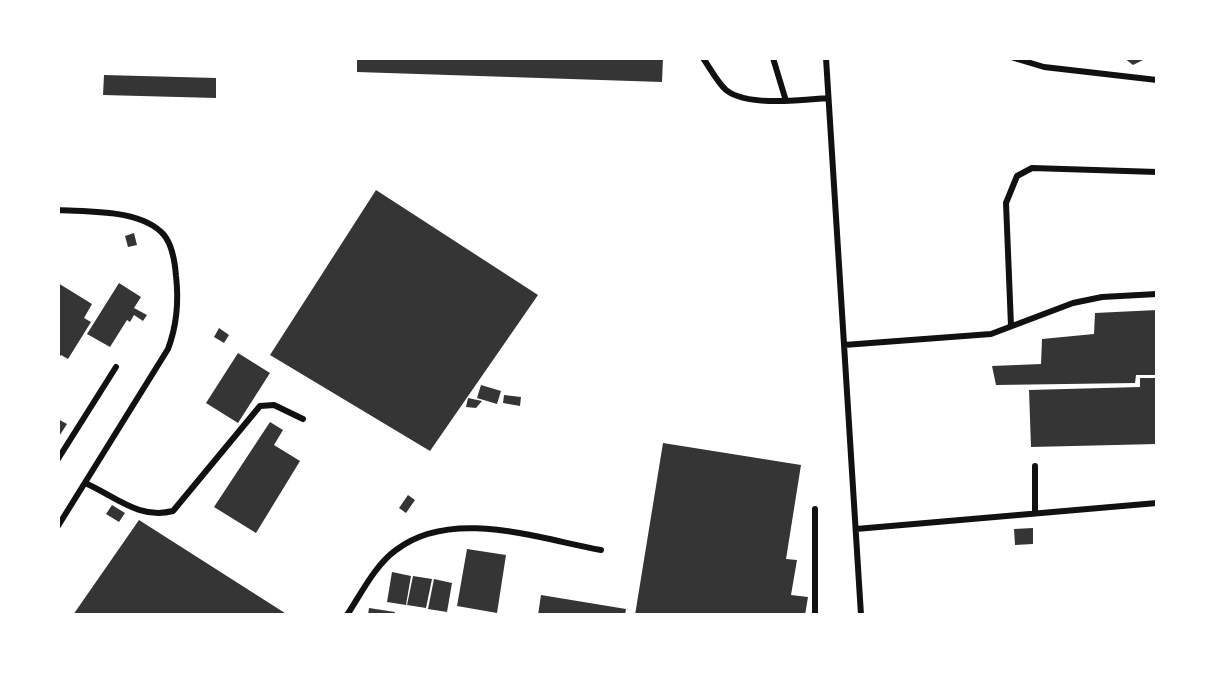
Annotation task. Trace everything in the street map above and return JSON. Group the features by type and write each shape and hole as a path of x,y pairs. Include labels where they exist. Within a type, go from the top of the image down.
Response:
{"lane":[{"path":"703,58 726,89 741,97 786,101 828,98"},
{"path":"773,58 786,101"},
{"path":"826,58 861,615"},
{"path":"1014,58 1044,67 1157,80"},
{"path":"1011,326 1006,203 1017,176 1032,168 1157,172"},
{"path":"58,210 133,218 153,226 166,236 174,256 177,305 176,329 168,349 58,526"},
{"path":"844,345 991,334 1102,297 1157,294"},
{"path":"58,459 116,367"},
{"path":"85,483 141,513 158,515 173,511 260,406 274,405 303,419"},
{"path":"1035,466 1035,511"},
{"path":"856,529 1035,511 1157,503"},
{"path":"815,509 815,615"},
{"path":"347,615 395,550 436,531 465,528 601,550"}],"building":[{"path":"357,58 663,58 662,82 357,72"},
{"path":"1124,58 1147,58 1133,65"},
{"path":"104,75 216,78 216,98 103,95"},
{"path":"376,190 538,295 430,451 270,355"},
{"path":"134,233 137,245 128,247 125,236"},
{"path":"58,283 92,304 84,318 91,322 68,359 61,355 58,359"},
{"path":"119,283 141,297 134,308 147,315 143,321 134,315 130,322 127,320 110,347 87,334"},
{"path":"1157,310 1157,375 1136,375 1135,383 996,385 992,366 1041,364 1042,339 1094,334 1095,313"},
{"path":"219,328 229,335 224,343 214,337"},
{"path":"238,353 270,373 238,423 206,403"},
{"path":"1140,378 1157,378 1157,444 1031,447 1029,390 1140,387"},
{"path":"481,385 501,391 497,404 477,398"},
{"path":"504,395 521,397 520,406 503,403"},
{"path":"468,398 482,401 476,408 466,407"},
{"path":"58,419 67,424 58,438"},
{"path":"270,422 283,430 274,445 300,461 256,533 214,507"},
{"path":"663,443 801,465 786,559 797,560 791,595 808,597 805,615 635,615"},
{"path":"408,495 415,500 406,513 399,508"},
{"path":"112,505 125,513 119,522 106,514"},
{"path":"139,520 288,615 73,615"},
{"path":"1033,528 1033,544 1015,545 1014,529"},
{"path":"467,549 506,555 497,613 457,606"},
{"path":"392,572 411,576 406,605 387,602"},
{"path":"413,576 432,579 426,608 407,605"},
{"path":"434,579 452,583 447,612 428,609"},
{"path":"541,595 626,609 625,615 538,615"},
{"path":"369,608 395,612 394,615 368,615"}]}
